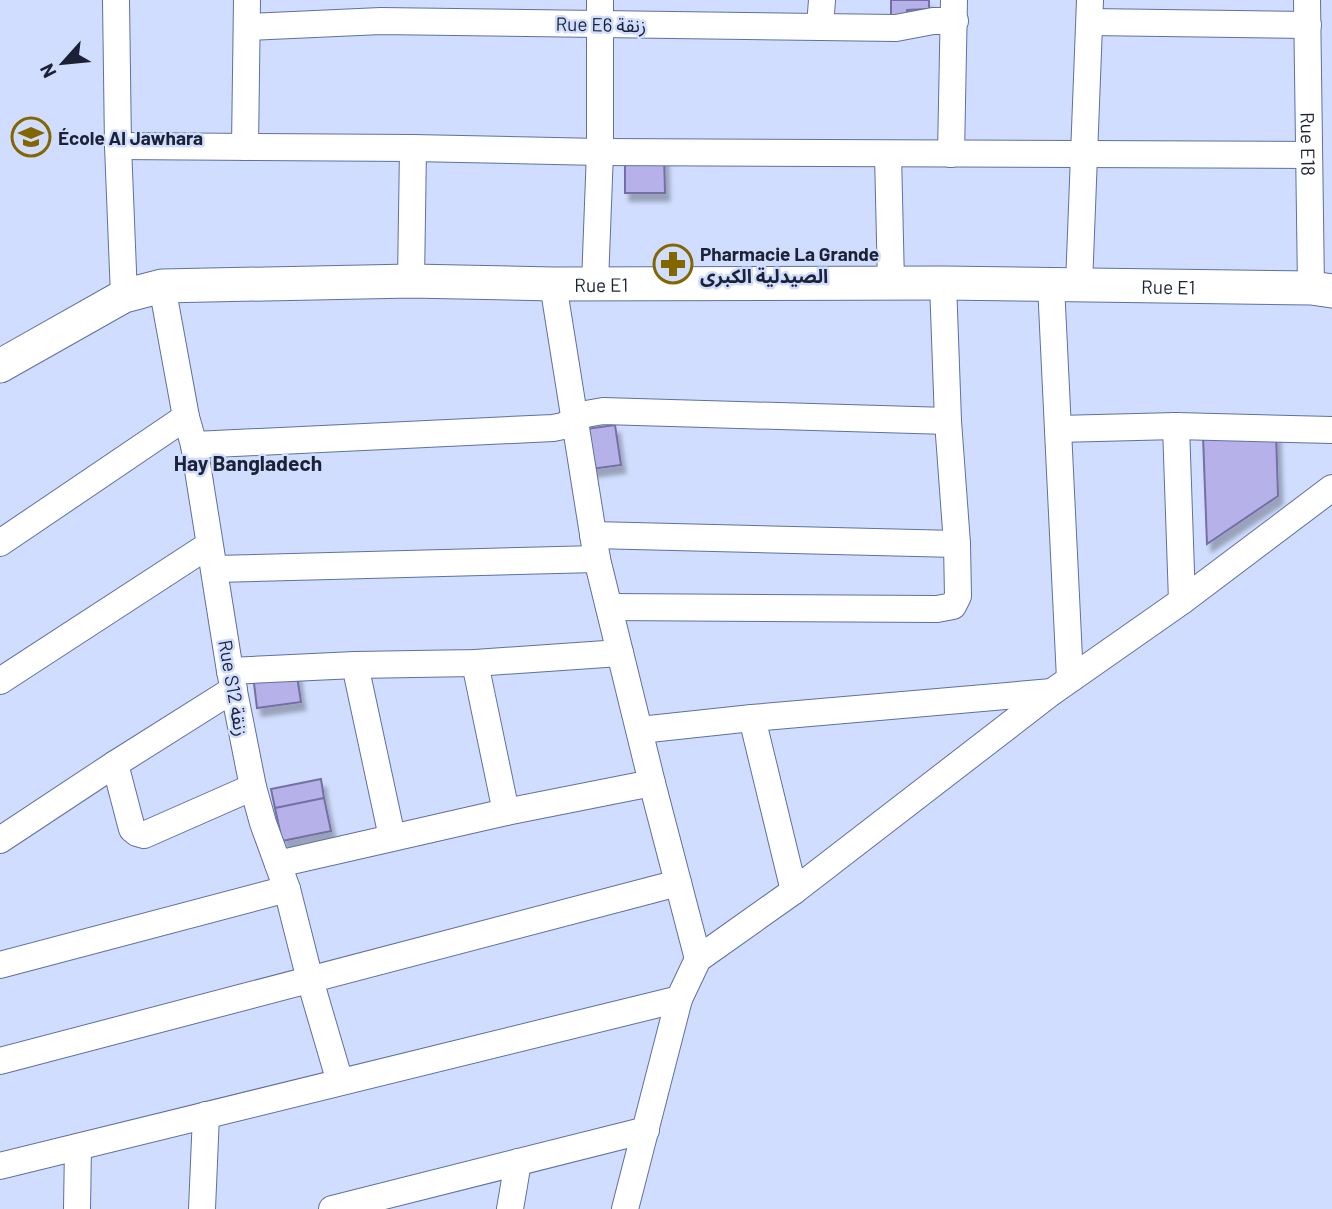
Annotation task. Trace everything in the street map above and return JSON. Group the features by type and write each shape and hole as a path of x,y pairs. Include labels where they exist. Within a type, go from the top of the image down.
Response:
{"street":[{"path":"116,0 124,296"},
{"path":"245,147 247,0"},
{"path":"820,26 822,0"},
{"name":"Rue E6 زنقة","path":"247,27 380,10 601,12 820,26 896,28 933,21 954,11"},
{"path":"951,154 954,11"},
{"path":"1061,686 1058,429 1065,285 1084,154 1090,11 1308,12"},
{"path":"595,283 601,12"},
{"name":"Rue E18","path":"1308,12 1321,94 1309,155 1322,289"},
{"path":"118,146 600,152 1309,155"},
{"path":"411,281 413,148"},
{"path":"888,154 891,283"},
{"name":"Rue E1","path":"0,366 124,296 162,286 411,281 553,284 943,283 1322,289"},
{"path":"609,607 953,606 958,596 957,544 948,421 943,283"},
{"path":"553,284 595,547 698,959"},
{"name":"Rue S12 زنقة","path":"162,286 186,417 194,445 232,680 253,787 287,889 340,1082"},
{"path":"194,445 553,428 586,414 603,411 948,421"},
{"path":"0,543 186,417"},
{"path":"1058,429 1176,426 1332,430"},
{"path":"1176,426 1182,601"},
{"path":"625,1209 679,999 698,959 794,891 1061,686 1182,601 1332,488"},
{"path":"0,681 212,557 595,547 957,544"},
{"path":"0,840 115,764 232,680 355,665 475,663 620,653"},
{"path":"475,663 506,813"},
{"path":"355,665 392,837"},
{"path":"640,730 1061,686"},
{"path":"751,718 794,891"},
{"path":"115,764 132,829 144,835 253,787"},
{"path":"278,864 392,837 652,783"},
{"path":"0,1061 678,883"},
{"path":"0,965 287,889"},
{"path":"0,1166 679,999"},
{"path":"202,1209 206,1115"},
{"path":"332,1209 646,1130"},
{"path":"77,1209 78,1147"},
{"path":"510,1209 518,1162"}],"building":[{"path":"891,0 929,0 929,9 907,10 907,15 891,16"},
{"path":"625,154 664,154 665,193 625,193"},
{"path":"615,425 621,465 591,469 586,429"},
{"path":"1276,433 1278,496 1207,544 1203,436"},
{"path":"296,670 301,702 257,708 253,675"},
{"path":"321,779 324,798 275,808 271,789"},
{"path":"324,798 331,831 282,841 275,808"}],"place":[{"name":"École Al Jawhara","path":"31,137"},
{"name":"Pharmacie La Grande الصيدلية الكبرى","path":"673,264"}],"district":[{"name":"Hay Bangladech","path":"248,462"}]}
